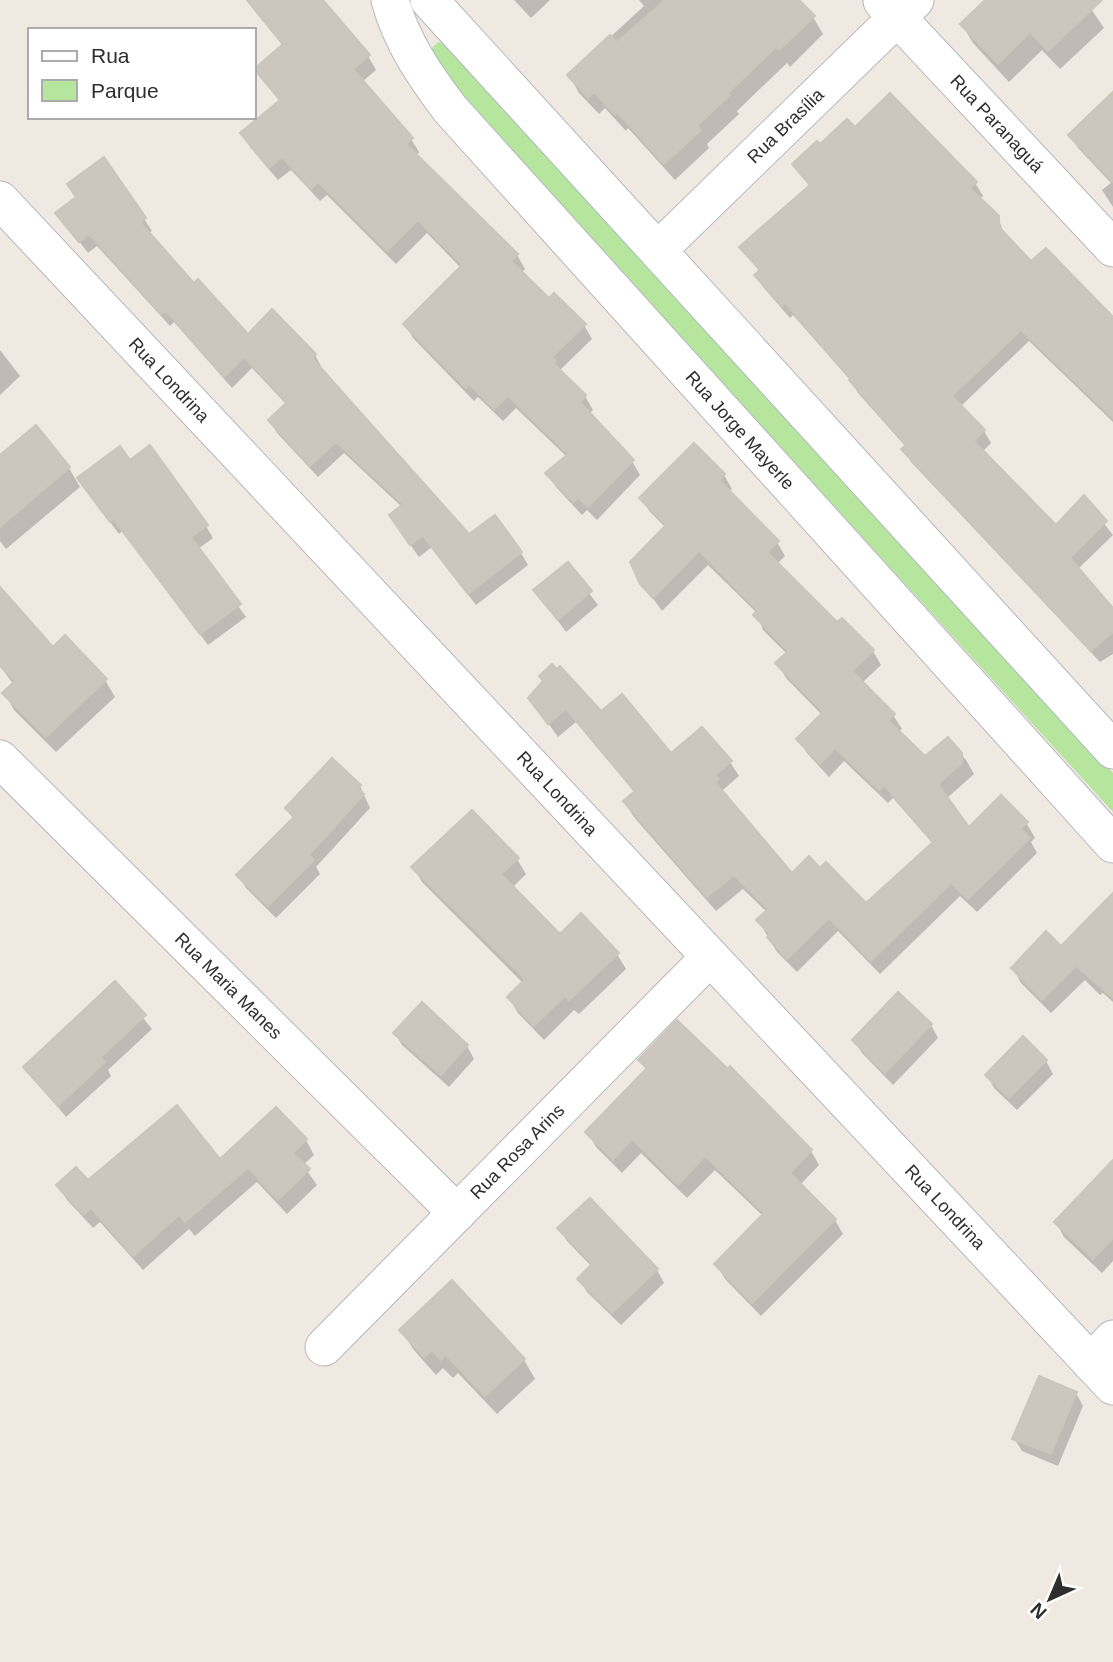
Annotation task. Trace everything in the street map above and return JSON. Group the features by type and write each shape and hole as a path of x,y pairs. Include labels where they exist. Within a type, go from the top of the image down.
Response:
{"street":[{"name":"Rua Jorge Mayerle","path":"390,0 395,19 422,71 450,109 1113,844"},
{"path":"429,0 1113,750"},
{"name":"Rua Brasília","path":"657,250 898,6"},
{"name":"Rua Paranaguá","path":"898,6 1113,248"},
{"name":"Rua Londrina","path":"0,201 710,957 1106,1363"},
{"name":"Rua Maria Manes","path":"0,759 457,1213"},
{"name":"Rua Rosa Arins","path":"324,1348 710,957"}],"green space":[{"path":"438,42 448,45 1113,773 1113,812 429,62 427,53"}],"building":[{"path":"247,0 323,0 370,55 353,69 413,138 406,144 518,254 511,261 549,298 554,293 586,324 552,357 556,361 553,363 586,395 580,402 634,460 588,507 578,498 573,502 545,473 568,454 508,396 494,409 469,384 466,388 403,324 462,265 418,220 387,251 318,182 311,189 282,157 269,168 240,133 280,100 256,71 256,67 283,44"},
{"path":"665,0 799,0 815,16 779,50 776,47 728,93 730,95 697,126 701,130 664,164 617,112 615,115 594,92 588,98 567,75 610,35 617,42"},
{"path":"985,0 1102,0 1048,51 1030,32 998,64 960,24"},
{"path":"1113,92 1113,182 1068,135"},
{"path":"890,93 977,182 970,188 999,216 999,227 1031,261 1046,248 1113,317 1113,418 1021,330 952,396 985,430 974,441 1056,525 1084,495 1107,521 1070,558 1113,608 1113,632 1091,651 901,449 906,445 785,303 782,306 754,275 760,270 739,247 810,185 792,164 817,141 820,144 847,119 855,127"},
{"path":"104,157 146,218 140,222 194,283 198,279 248,334 272,309 316,354 312,358 469,534 495,515 522,552 468,594 423,536 410,545 389,515 403,504 336,442 310,466 268,420 287,402 244,357 224,377 166,311 161,314 89,234 79,242 55,213 76,197 67,184"},
{"path":"36,425 70,467 0,527 0,455"},
{"path":"694,443 725,474 719,480 779,541 767,552 837,622 842,618 874,650 852,671 895,714 888,720 925,756 948,737 962,753 962,763 938,784 969,827 1001,795 1028,822 1021,829 1030,838 968,899 951,883 871,961 829,918 787,959 767,937 770,934 756,920 768,909 734,875 707,897 623,801 635,791 566,709 548,724 528,698 543,681 539,676 552,664 557,669 560,666 601,711 622,694 671,753 702,727 732,761 715,775 719,779 715,782 792,873 809,856 820,868 826,862 866,903 933,842 884,785 879,790 835,748 820,764 796,739 823,712 775,663 788,651 753,615 757,610 699,551 653,598 640,584 630,562 666,525 639,498"},
{"path":"150,445 208,525 191,537 241,604 200,634 114,520 110,522 77,478 120,446 130,460"},
{"path":"568,562 592,591 558,620 533,590"},
{"path":"0,587 53,647 65,635 107,679 46,737 2,693 15,681 0,666"},
{"path":"332,758 361,785 358,789 364,794 309,855 314,860 268,906 236,875 294,817 285,808"},
{"path":"472,810 519,858 501,874 560,934 581,913 619,953 569,1000 565,996 534,1026 507,997 525,979 411,867"},
{"path":"1113,893 1113,998 1076,966 1042,1000 1011,968 1046,931 1061,946"},
{"path":"115,981 146,1015 101,1057 105,1062 58,1106 23,1067"},
{"path":"898,992 932,1024 885,1073 852,1040"},
{"path":"422,1002 468,1045 441,1075 393,1033"},
{"path":"677,1020 728,1069 730,1066 812,1150 790,1173 836,1219 752,1303 714,1264 764,1213 705,1156 678,1185 632,1139 613,1160 585,1132 647,1068 638,1060"},
{"path":"1023,1036 1047,1060 1009,1098 985,1075"},
{"path":"177,1105 220,1159 276,1107 307,1139 293,1153 310,1169 278,1200 248,1168 185,1222 179,1215 133,1256 91,1208 83,1215 56,1185 76,1167 88,1180"},
{"path":"1113,1160 1113,1238 1093,1259 1054,1222"},
{"path":"590,1198 658,1269 612,1313 577,1279 592,1264 557,1228"},
{"path":"452,1280 525,1359 485,1396 446,1355 441,1360 432,1350 424,1357 399,1330"},
{"path":"1039,1376 1077,1392 1051,1454 1012,1439"}]}
